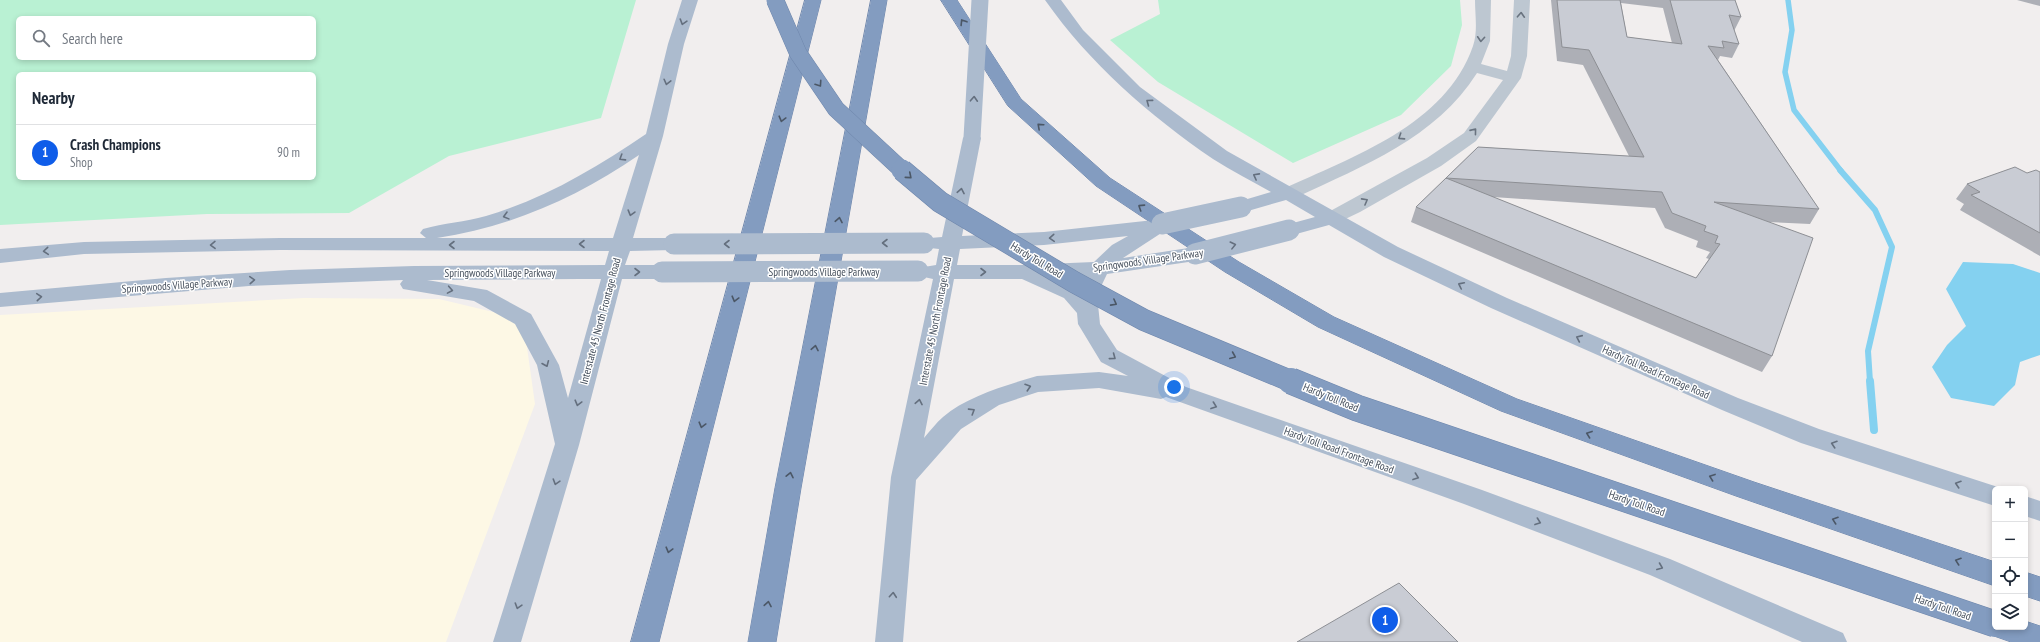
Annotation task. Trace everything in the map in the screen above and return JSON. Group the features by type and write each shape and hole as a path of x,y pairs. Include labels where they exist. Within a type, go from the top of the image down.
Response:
{"highway":[{"name":"Hardy Toll Road","path":"775,0 798,53 836,109 880,151 940,202 1074,282 1144,320 1357,408 1992,623"},
{"path":"645,642 813,0"},
{"path":"762,642 788,488 879,0"},
{"path":"949,0 1014,102 1103,182 1232,267 1326,322 1509,405 1745,489 1992,573"},
{"path":"2028,585 2040,589"},
{"path":"2013,630 2040,639"}],"main road":[{"name":"Interstate 45 North Frontage Road","path":"507,642 567,445 613,272 654,136 676,44 690,0"},
{"name":"Interstate 45 North Frontage Road","path":"889,642 904,477 972,138 980,0"},
{"name":"Hardy Toll Road Frontage Road","path":"1053,0 1077,33 1134,91 1220,156 1391,252 1499,303 1730,404 1810,436 1992,495"},
{"path":"280,244 318,236 400,236 455,231 524,211 576,186 627,155 654,136"},
{"path":"0,256 84,248 280,244 985,243 1091,235 1162,224 1241,207 1290,194"},
{"name":"Springwoods Village Parkway","path":"0,300 114,290 357,274 918,271 1022,272 1112,261 1195,254 1330,219"},
{"path":"1162,224 1112,261 1086,295 1089,324 1110,356 1178,393"},
{"path":"1022,272 1052,283 1072,294 1088,312"},
{"path":"357,274 479,295 523,318 548,365 567,445"},
{"path":"904,477 952,424 991,399 1037,384 1099,380 1178,393"},
{"name":"Hardy Toll Road Frontage Road","path":"1178,393 1472,497 1660,567 1833,642"},
{"path":"2028,507 2040,511"}],"street":[{"path":"1290,194 1349,167 1385,147 1416,127 1442,105 1457,89 1472,67 1482,44 1483,0"},
{"name":"Springwoods Village Parkway","path":"1330,219 1353,208 1434,162 1470,137 1500,98 1513,78 1519,56 1522,0"},
{"path":"1472,67 1513,78"}],"shaded area":[{"path":"304,298 439,299 523,319 535,404 446,642 0,642 0,315"}],"green space":[{"path":"0,0 636,0 601,118 449,156 349,213 207,214 0,225"},
{"path":"1158,0 1460,0 1462,25 1451,66 1401,115 1293,163 1158,82 1110,40 1160,14"}],"water":[{"path":"1963,262 2013,264 2040,273 2040,355 2020,362 2015,385 1994,406 1951,398 1932,367 1947,345 1966,326 1946,289"}],"building":[{"path":"1557,0 1620,0 1627,37 1682,44 1670,0 1735,0 1741,17 1729,15 1739,44 1722,41 1724,48 1708,46 1819,209 1714,202 1813,238 1772,356 1416,207 1478,147 1644,157 1589,50 1562,47","holes":["1446,178 1662,192 1672,213 1706,226 1704,231 1718,236 1715,243 1720,244 1696,278"]},
{"path":"2015,167 2027,173 2036,170 2040,172 2040,233 1971,195 1980,192 1967,184"},
{"path":"1399,583 1458,642 1297,642"}],"waterway":[{"path":"1788,0 1792,30 1785,72 1794,110 1841,171"},
{"path":"1840,170 1875,210 1892,247 1868,351 1870,382"},
{"path":"1870,381 1874,430"}],"place":[{"name":"Crash Champions","path":"1385,620"}]}
